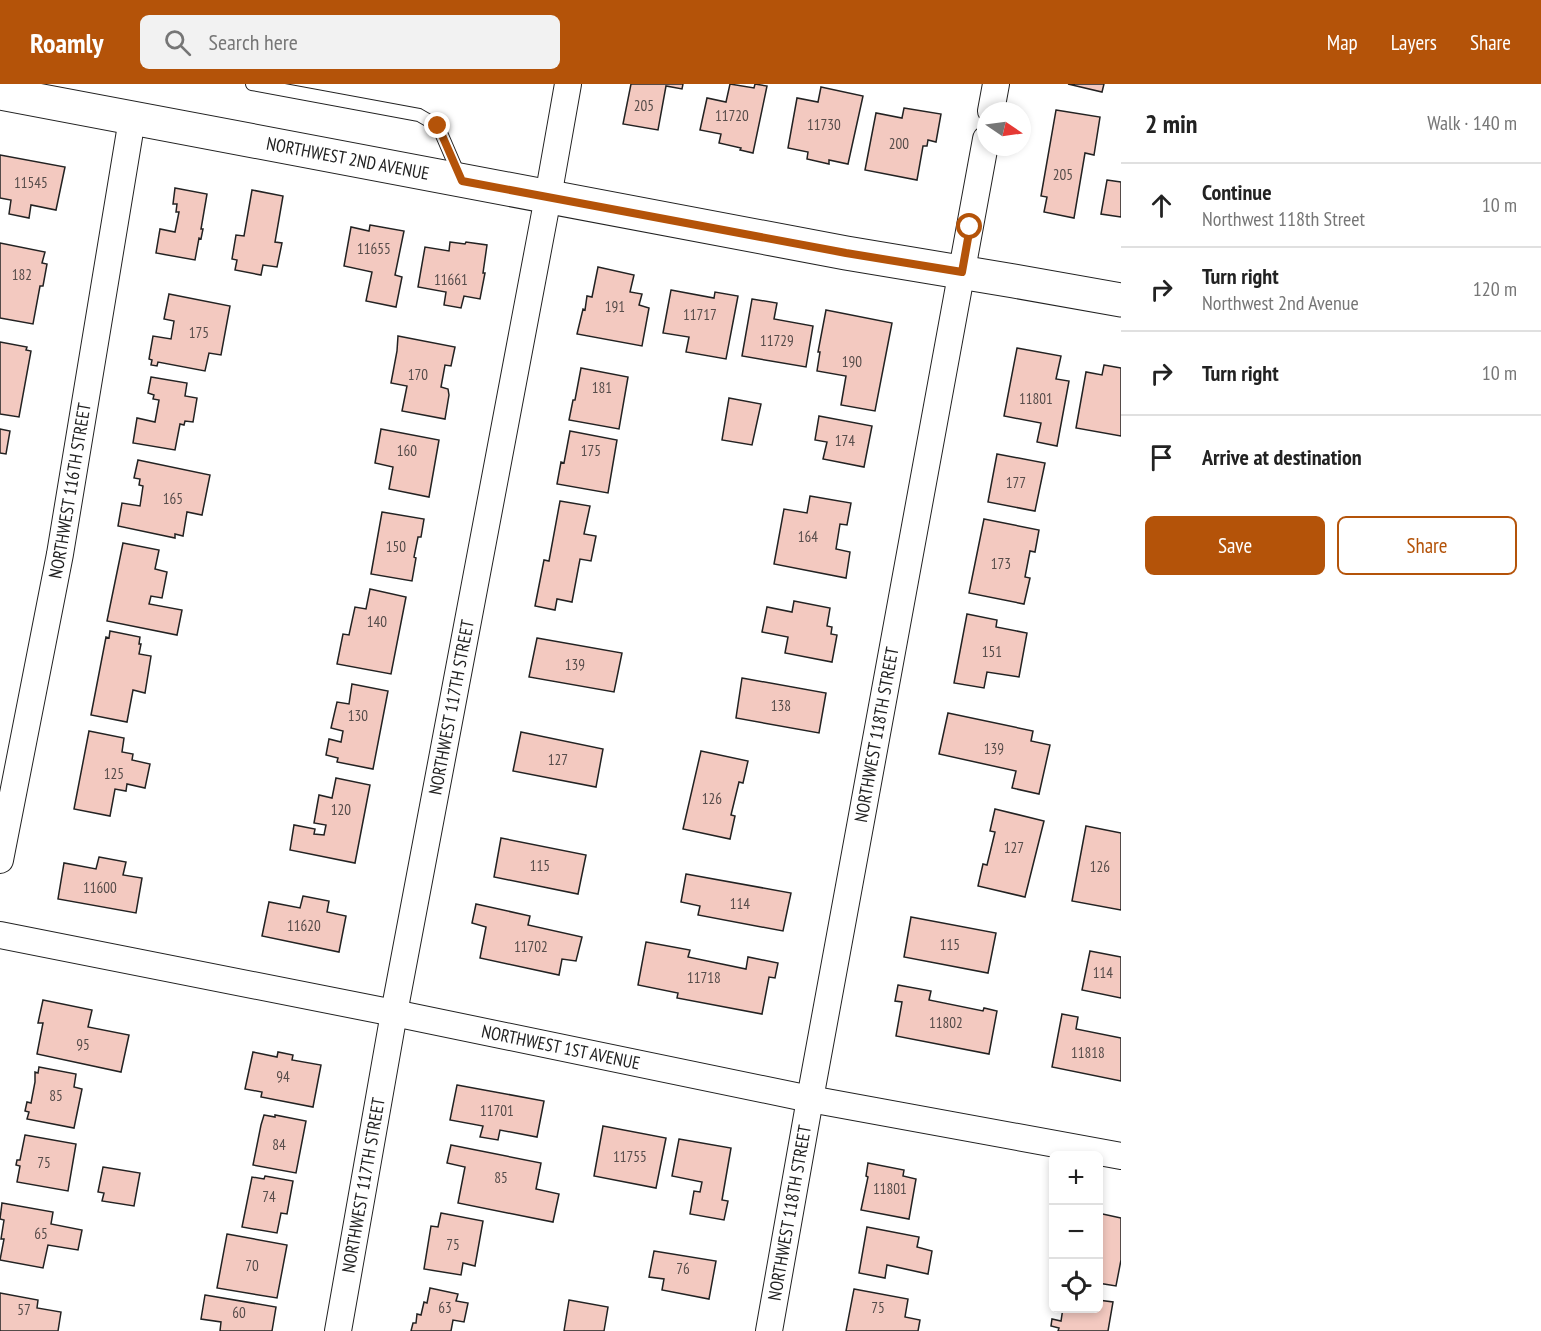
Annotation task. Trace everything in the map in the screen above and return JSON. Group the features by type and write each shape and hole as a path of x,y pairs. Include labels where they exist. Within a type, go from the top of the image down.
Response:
{"street":[{"name":"NORTHWEST 117TH STREET","path":"338,1331 394,1013 568,84"},
{"path":"993,102 996,84"},
{"name":"NORTHWEST 2ND AVENUE","path":"0,93 846,253 1121,300"},
{"name":"NORTHWEST 116TH STREET","path":"0,860 60,554 132,119"},
{"name":"NORTHWEST 118TH STREET","path":"769,1331 983,156"},
{"name":"NORTHWEST 1ST AVENUE","path":"0,935 810,1099 1121,1156"}],"lane":[{"path":"252,84 419,115 438,126 462,181"}],"building":[{"path":"631,84 683,84 682,89 666,86 658,130 623,124"},
{"path":"730,84 754,88 755,84 767,86 753,153 719,143 721,134 700,130 707,98 726,102"},
{"path":"1068,84 1104,84 1102,92"},
{"path":"821,87 863,96 848,164 829,160 829,164 807,159 808,152 788,148 797,98 818,102"},
{"path":"904,108 941,114 936,142 928,140 927,146 923,146 917,180 865,170 876,113 902,118"},
{"path":"1056,110 1100,117 1094,155 1085,153 1074,218 1044,212 1047,197 1041,196"},
{"path":"0,155 65,167 56,210 31,205 29,218 9,214 11,200 0,198"},
{"path":"1107,180 1121,182 1121,217 1101,214"},
{"path":"175,188 207,194 201,229 203,229 195,260 156,253 160,229 175,232 179,212 176,212 177,204 173,204"},
{"path":"252,190 283,196 275,242 282,243 277,267 263,265 261,275 235,270 237,260 232,259 236,235 244,236"},
{"path":"370,225 404,231 395,275 402,277 396,307 366,301 372,272 344,266 351,227 369,231"},
{"path":"450,242 487,245 480,299 464,296 461,308 444,305 446,292 418,287 425,247 449,251"},
{"path":"0,243 45,252 42,263 47,264 43,286 40,286 33,324 0,318"},
{"path":"598,267 634,275 630,292 642,294 639,305 649,308 642,346 577,334 587,296 592,297"},
{"path":"671,290 714,298 715,292 738,296 726,359 686,352 689,337 663,333"},
{"path":"169,294 230,306 221,355 209,353 205,371 158,362 157,366 151,365 152,360 149,359 153,336 171,339 174,321 164,319"},
{"path":"752,299 777,303 774,319 813,326 806,367 742,356"},
{"path":"826,310 892,323 875,411 841,405 846,376 817,371"},
{"path":"398,336 455,347 451,366 445,365 441,387 448,389 449,395 445,419 402,411 407,386 391,383"},
{"path":"0,342 27,347 26,350 31,351 19,417 0,414"},
{"path":"1017,348 1061,356 1056,379 1069,381 1057,446 1037,442 1041,423 1004,416"},
{"path":"1104,365 1121,368 1121,436 1076,428 1086,372 1102,375"},
{"path":"581,368 628,377 619,429 569,420"},
{"path":"151,377 187,383 185,396 197,398 193,422 185,421 184,425 180,424 175,450 133,443 137,418 155,422 159,400 153,399 154,395 148,393"},
{"path":"729,398 761,404 752,445 722,440"},
{"path":"819,416 872,426 864,467 823,459 827,442 815,440"},
{"path":"0,429 10,431 6,454 0,453"},
{"path":"381,429 439,440 429,497 389,489 393,467 375,463"},
{"path":"570,431 617,440 608,493 557,484"},
{"path":"997,454 1045,463 1035,511 988,502"},
{"path":"138,460 210,475 202,515 187,512 183,536 175,534 175,538 118,526 122,503 140,506 143,486 139,485 140,479 134,478"},
{"path":"810,496 851,503 847,525 840,524 836,549 850,552 846,578 774,564 784,509 807,513"},
{"path":"560,501 590,506 584,534 596,536 591,561 580,559 572,602 557,599 555,610 535,606 544,560 549,561"},
{"path":"382,512 424,519 414,557 416,558 412,581 371,574"},
{"path":"984,519 1039,530 1035,552 1030,551 1025,577 1030,578 1024,604 969,593"},
{"path":"123,543 159,550 155,569 167,572 162,598 151,596 149,604 182,610 177,635 107,621"},
{"path":"370,589 406,597 391,674 337,664 343,634 349,635 355,607 366,609"},
{"path":"794,601 830,608 827,626 832,627 831,634 837,635 832,662 785,653 788,637 762,632 767,607 792,612"},
{"path":"967,614 997,620 996,627 1027,633 1019,677 987,672 984,688 954,683"},
{"path":"110,631 140,637 139,654 151,656 145,693 133,690 127,722 91,715 106,637 109,638"},
{"path":"537,638 622,653 614,692 529,677"},
{"path":"742,678 826,693 819,733 736,718"},
{"path":"352,684 388,691 373,769 337,762 338,758 326,755 329,739 341,742 343,731 331,728 337,702 349,704"},
{"path":"948,713 1033,731 1031,741 1050,745 1039,794 1012,788 1016,771 939,754"},
{"path":"89,731 124,738 122,752 133,754 132,760 150,764 145,788 127,784 126,791 115,789 110,816 74,809"},
{"path":"521,732 603,749 596,787 513,771"},
{"path":"701,751 748,761 743,783 739,782 731,815 735,816 730,839 683,829"},
{"path":"336,778 370,785 355,863 290,850 294,825 315,829 314,834 324,835 326,825 314,823 319,795 332,798"},
{"path":"995,809 1044,821 1025,897 978,886 983,864 987,865 995,832 990,831"},
{"path":"1086,826 1121,833 1121,910 1072,901"},
{"path":"501,838 586,855 578,894 494,877"},
{"path":"99,857 126,862 123,875 142,878 136,913 58,899 64,863 96,869"},
{"path":"686,874 791,893 783,931 698,915 700,906 681,902"},
{"path":"303,896 329,901 327,912 346,916 339,952 262,936 269,902 300,908"},
{"path":"476,904 530,916 528,925 582,937 576,961 562,959 559,975 480,958 486,927 472,923"},
{"path":"911,917 996,933 988,973 904,957"},
{"path":"646,942 690,950 688,957 746,969 748,957 778,963 775,978 769,977 762,1014 677,998 678,993 638,985"},
{"path":"1090,951 1121,957 1121,998 1082,990"},
{"path":"898,985 931,991 929,1000 983,1011 984,1008 997,1011 989,1054 896,1036 902,1002 895,1001"},
{"path":"43,1000 92,1010 88,1027 129,1035 121,1072 37,1054 43,1023 38,1023"},
{"path":"1062,1014 1078,1017 1076,1029 1121,1038 1121,1081 1052,1067"},
{"path":"253,1052 277,1057 278,1052 293,1055 292,1060 321,1065 313,1107 261,1097 262,1092 245,1089"},
{"path":"39,1067 76,1074 74,1087 82,1089 74,1128 27,1119 29,1112 25,1111 27,1102 31,1103 35,1072 38,1073"},
{"path":"457,1085 544,1101 537,1137 500,1130 498,1140 480,1137 483,1126 450,1120"},
{"path":"264,1115 306,1121 296,1173 253,1165"},
{"path":"603,1126 666,1138 656,1188 594,1176"},
{"path":"25,1135 76,1144 68,1191 17,1182 20,1166 16,1165 17,1160 20,1160"},
{"path":"679,1139 731,1148 722,1200 728,1201 724,1220 690,1214 694,1191 700,1192 702,1182 672,1176"},
{"path":"451,1145 541,1163 536,1189 559,1194 553,1222 458,1203 465,1167 447,1163"},
{"path":"868,1163 904,1170 903,1176 916,1179 909,1219 861,1210 868,1177 866,1176"},
{"path":"103,1167 140,1173 134,1206 102,1201 104,1193 98,1192"},
{"path":"265,1176 293,1181 287,1214 281,1213 277,1233 242,1227 252,1177 264,1179"},
{"path":"2,1203 53,1212 51,1224 82,1230 78,1250 48,1245 43,1268 0,1260 4,1239 1,1239 4,1220 0,1219"},
{"path":"441,1213 483,1221 475,1266 463,1263 461,1275 424,1269 431,1226 438,1227"},
{"path":"1103,1214 1121,1218 1121,1260 1116,1286 1103,1284"},
{"path":"867,1227 919,1237 917,1247 932,1251 928,1274 887,1265 885,1278 859,1273"},
{"path":"227,1234 287,1245 277,1298 217,1288"},
{"path":"654,1251 716,1261 709,1299 662,1290 664,1279 649,1277"},
{"path":"430,1288 458,1294 456,1301 468,1303 464,1322 453,1320 451,1331 411,1331 413,1323 416,1323 417,1314 421,1315 424,1302 427,1303"},
{"path":"854,1289 908,1299 905,1317 920,1320 918,1331 846,1331"},
{"path":"0,1293 38,1300 37,1308 61,1312 58,1331 0,1331"},
{"path":"205,1295 276,1307 272,1331 220,1331 221,1322 201,1319"},
{"path":"569,1300 608,1307 604,1331 564,1331"},
{"path":"1103,1301 1113,1302 1108,1331 1058,1331 1059,1328 1051,1326 1052,1319 1061,1321 1062,1313 1103,1313"}],"route":[{"path":"438,126 462,181 846,253 962,272 970,227"}]}
